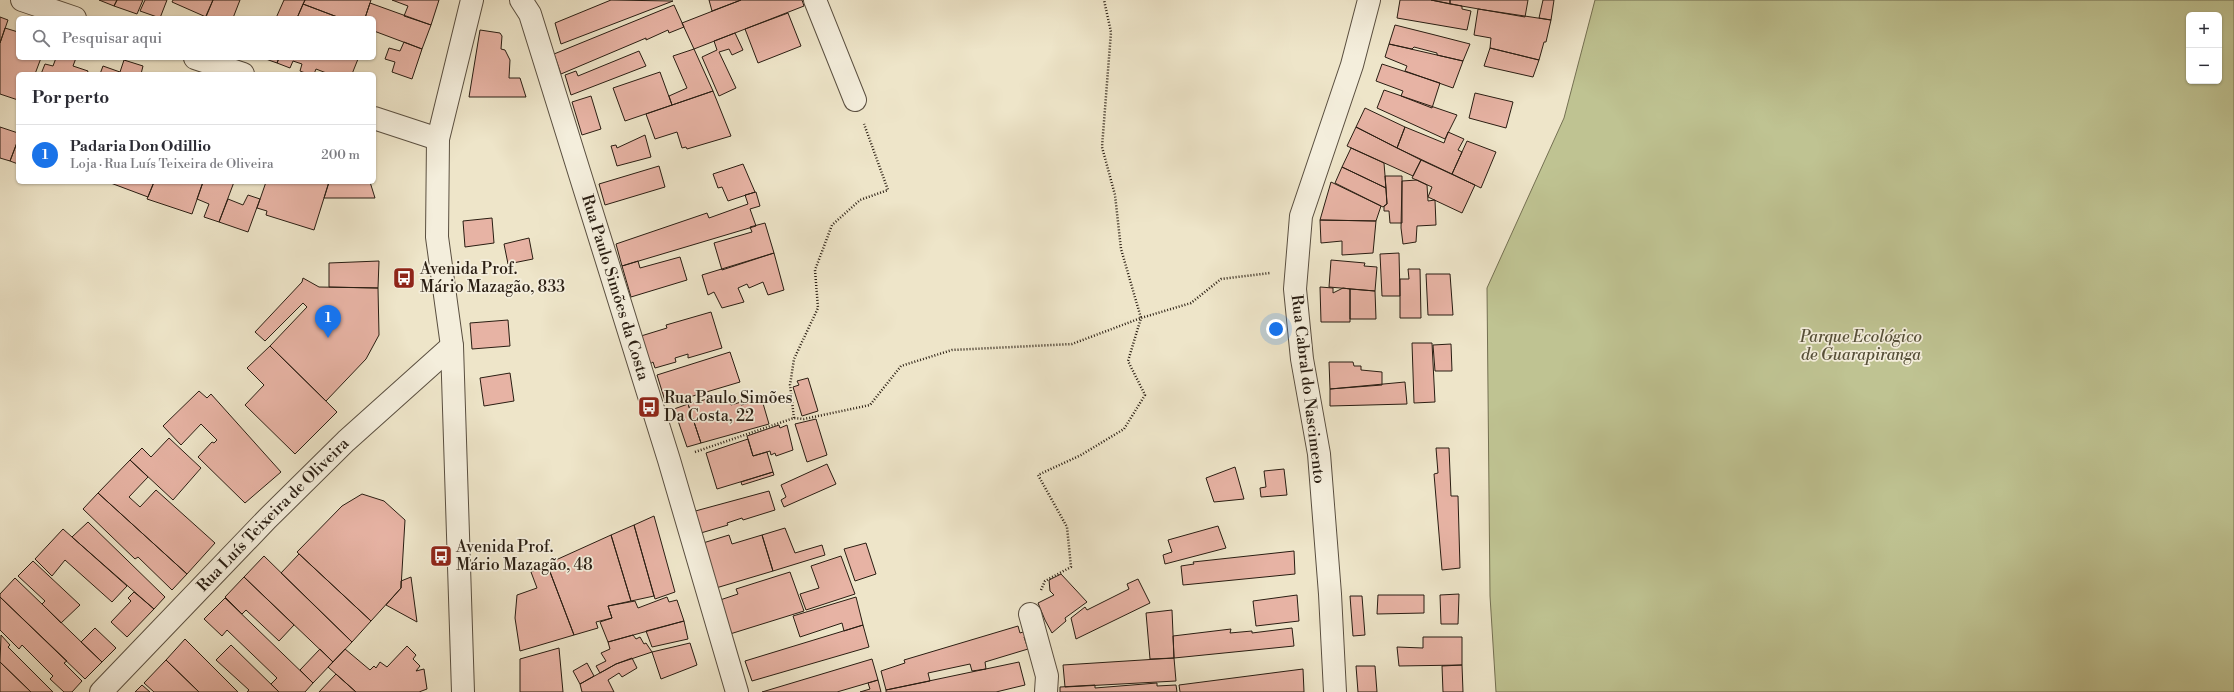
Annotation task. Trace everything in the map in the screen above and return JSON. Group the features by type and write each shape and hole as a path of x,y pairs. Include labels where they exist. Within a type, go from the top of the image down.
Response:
{"street":[{"path":"22,0 70,16"},
{"path":"463,692 452,346 437,237 438,140 472,0"},
{"name":"Rua Paulo Simões da Costa","path":"521,0 530,14 670,460 738,692"},
{"path":"815,0 855,100"},
{"name":"Rua Cabral do Nascimento","path":"1335,692 1330,594 1318,454 1302,359 1295,289 1301,216 1352,65 1369,0"},
{"path":"201,60 237,72"},
{"path":"376,119 438,140"},
{"name":"Rua Luís Teixeira de Oliveira","path":"101,692 267,519 335,452 452,346"},
{"path":"1030,614 1047,676 1046,692"}],"path":[{"path":"1030,614 1045,581 1071,567 1068,527 1038,475 1081,455 1124,430 1145,395 1128,361 1141,318 1122,249 1115,195 1102,147 1111,32 1104,0"},
{"path":"794,418 790,385 794,359 818,308 815,270 832,225 860,200 888,190 855,100"},
{"path":"670,460 732,441 794,418 804,419 870,405 901,366 952,350 1072,344 1141,318 1191,303 1220,279 1270,273 1296,273"}],"green space":[{"name":"Parque Ecológico de Guarapiranga","path":"1595,0 2234,0 2234,692 1496,692 1490,596 1487,288 1564,118"}],"building":[{"path":"99,0 117,0 114,6"},
{"path":"117,0 143,0 137,14 114,6"},
{"path":"145,0 167,0 161,16 154,16 140,11"},
{"path":"173,0 213,0 206,16 172,2"},
{"path":"213,0 240,0 234,16 206,16"},
{"path":"284,0 305,0 298,16 277,16"},
{"path":"305,0 371,0 366,16 335,16 303,4"},
{"path":"392,0 439,0 431,25 404,16 408,6"},
{"path":"611,0 673,1 561,44 555,23"},
{"path":"709,0 741,0 712,11"},
{"path":"741,0 802,0 804,6 694,49 682,23"},
{"path":"1400,0 1431,0 1462,6 1462,9 1471,11 1467,30 1397,18"},
{"path":"1431,0 1450,0 1450,4"},
{"path":"1450,0 1528,0 1525,17 1450,4"},
{"path":"1543,0 1554,0 1551,20 1539,18"},
{"path":"370,3 431,25 422,49 376,32 376,16 366,16"},
{"path":"303,4 335,16 298,16"},
{"path":"674,5 684,27 669,33 668,30 646,40 646,38 561,74 554,54"},
{"path":"1478,9 1551,20 1546,42 1544,42 1539,60 1490,48 1491,38 1474,35"},
{"path":"788,13 801,46 758,63 745,29"},
{"path":"0,17 8,20 0,43"},
{"path":"1395,25 1470,44 1463,61 1437,55 1437,53 1414,47 1412,49 1389,44"},
{"path":"5,28 16,31 16,60 40,60 36,72 16,72 16,99 0,94 0,43"},
{"path":"480,30 500,33 502,36 501,49 505,50 510,60 509,78 520,78 526,97 469,97"},
{"path":"735,33 743,50 732,55 729,49 719,52 736,88 719,96 702,57 717,50 714,41"},
{"path":"404,42 422,49 412,79 392,72 395,62 385,59 389,48 400,51"},
{"path":"1389,44 1463,61 1453,88 1405,71 1407,66 1385,57"},
{"path":"1490,48 1539,60 1533,77 1484,66"},
{"path":"694,49 713,91 672,105 669,96 687,88 673,56"},
{"path":"639,51 646,66 571,95 565,75 576,71 578,76"},
{"path":"55,60 75,60 73,66 88,71 42,72 45,64 53,66"},
{"path":"124,60 143,66 142,72 120,72"},
{"path":"269,60 278,60 277,63"},
{"path":"278,60 358,60 353,72 324,72 316,69 315,72 303,72 300,71 302,64 293,61 290,68 277,63"},
{"path":"1382,64 1440,83 1432,108 1401,96 1403,91 1376,81"},
{"path":"103,66 120,72 101,72"},
{"path":"660,72 672,105 625,121 613,88"},
{"path":"1384,90 1457,115 1445,139 1377,108"},
{"path":"713,91 731,136 687,149 686,147 682,148 677,132 655,139 646,114"},
{"path":"1475,93 1513,102 1506,128 1469,118"},
{"path":"591,96 601,129 582,135 572,102"},
{"path":"1365,108 1405,127 1397,148 1356,127"},
{"path":"0,127 16,132 16,145 10,161 0,158"},
{"path":"1356,127 1421,160 1413,176 1347,146"},
{"path":"1405,127 1444,143 1448,132 1464,139 1458,150 1462,152 1452,174 1397,148"},
{"path":"645,135 651,157 617,166 611,146 616,145 617,148"},
{"path":"1467,141 1496,152 1481,188 1452,174"},
{"path":"16,145 16,163 10,161"},
{"path":"1351,148 1384,163 1386,188 1342,167"},
{"path":"1421,160 1475,185 1462,213 1428,197 1432,187 1412,178"},
{"path":"743,164 755,192 728,201 722,187 718,188 713,174"},
{"path":"659,166 665,187 605,205 599,184"},
{"path":"1342,167 1386,188 1387,204 1383,207 1335,183"},
{"path":"1385,176 1402,176 1402,223 1390,223 1389,211 1384,211 1384,206 1387,204"},
{"path":"1417,180 1427,185 1428,201 1435,200 1436,225 1417,226 1416,242 1403,244 1401,228 1402,181"},
{"path":"1331,182 1381,206 1376,221 1320,220"},
{"path":"113,184 153,184 148,197"},
{"path":"153,184 202,184 192,214 147,199"},
{"path":"202,184 233,184 219,222 204,217 209,204 197,199"},
{"path":"265,184 328,184 314,230 266,215 267,211 257,208"},
{"path":"328,184 371,184 375,198 324,198"},
{"path":"756,192 760,206 750,209 756,226 622,266 616,244 707,213 709,218 748,204 745,195"},
{"path":"248,195 260,199 248,232 219,222 228,199 243,205"},
{"path":"492,218 494,243 465,247 463,221"},
{"path":"1320,220 1376,221 1373,253 1342,255 1342,241 1321,243"},
{"path":"765,223 774,253 722,270 714,243 752,232 750,227"},
{"path":"529,238 533,259 508,264 504,244"},
{"path":"774,253 784,290 768,295 763,282 749,288 747,284 738,288 744,302 722,308 714,292 708,295 702,275"},
{"path":"1399,253 1400,296 1382,296 1380,254"},
{"path":"680,257 687,280 631,297 622,266 638,261 640,268"},
{"path":"1331,260 1365,263 1364,266 1377,267 1375,291 1329,287"},
{"path":"379,261 378,288 329,287 329,263"},
{"path":"1408,269 1420,269 1421,318 1400,318 1400,279 1409,279"},
{"path":"1426,274 1450,274 1453,315 1428,315"},
{"path":"303,278 319,287 378,288 379,335 366,359 326,401 270,346 307,307 303,303 265,341 255,332 302,282"},
{"path":"1320,287 1333,288 1333,293 1343,288 1350,289 1350,322 1321,322"},
{"path":"1350,289 1375,291 1376,319 1350,319"},
{"path":"711,312 722,348 688,358 688,354 675,358 676,362 655,368 653,362 650,364 641,336 667,328 666,325"},
{"path":"508,320 510,346 472,349 470,323"},
{"path":"1412,343 1432,343 1435,402 1414,403"},
{"path":"1451,344 1452,371 1435,371 1433,345"},
{"path":"270,346 337,412 295,454 245,405 264,385 247,368"},
{"path":"730,352 740,382 666,404 657,375"},
{"path":"1329,362 1353,362 1354,366 1361,366 1361,370 1382,372 1382,385 1330,389"},
{"path":"510,373 514,401 484,406 480,378"},
{"path":"808,378 818,411 802,416 793,387 799,385 797,381"},
{"path":"1405,382 1407,404 1330,406 1330,389"},
{"path":"199,391 207,398 211,394 281,472 245,503 198,457 212,442 214,443 217,440 201,424 181,445 163,426"},
{"path":"727,394 731,405 741,402 741,405 762,400 769,424 701,443 688,404"},
{"path":"688,404 701,443 687,447 674,409"},
{"path":"816,419 827,455 807,462 795,424"},
{"path":"779,425 780,428 787,425 793,450 776,456 775,453 771,455 770,451 753,456 747,436"},
{"path":"169,438 201,468 173,500 130,460 142,448 151,457"},
{"path":"748,439 753,456 767,452 773,472 717,489 706,453"},
{"path":"1436,448 1449,448 1451,496 1458,496 1460,568 1442,570 1434,474 1438,473"},
{"path":"130,460 148,477 129,497 140,507 156,490 215,543 187,574 98,493"},
{"path":"827,464 836,484 784,507 781,500 786,497 781,485"},
{"path":"1235,467 1244,499 1214,502 1206,478"},
{"path":"1284,469 1287,495 1261,497 1260,488 1266,487 1264,471"},
{"path":"773,472 774,475 742,485 741,482"},
{"path":"769,491 775,510 743,520 742,518 727,523 728,525 694,535 688,513"},
{"path":"98,493 187,574 172,590 138,557 135,559 83,509"},
{"path":"362,494 384,501 405,520 401,588 371,621 297,552 342,506"},
{"path":"654,516 675,592 655,599 634,525"},
{"path":"88,522 165,597 154,609 72,537"},
{"path":"634,525 654,596 631,601 611,535"},
{"path":"1218,526 1226,548 1165,564 1163,555 1172,552 1168,540"},
{"path":"785,528 795,553 822,545 825,555 773,571 762,535"},
{"path":"63,529 127,586 112,602 65,560 52,576 35,559"},
{"path":"611,535 631,601 608,606 612,618 596,622 598,628 574,635 547,564"},
{"path":"729,535 732,544 762,535 773,571 716,588 703,543"},
{"path":"866,543 876,574 855,581 844,549"},
{"path":"1294,551 1295,574 1183,585 1181,566 1194,564 1193,562"},
{"path":"299,554 371,621 352,642 281,573"},
{"path":"264,556 352,642 333,662 244,577"},
{"path":"841,556 855,594 806,610 800,594 819,588 811,566"},
{"path":"33,561 80,605 61,623 42,604 45,601 18,576"},
{"path":"547,564 574,635 520,651 515,618 517,595 537,588 531,572"},
{"path":"790,572 804,611 730,634 720,600 738,594 736,589"},
{"path":"1061,574 1087,602 1065,618 1066,621 1052,633 1038,603 1054,595 1050,591 1049,580"},
{"path":"244,577 294,625 279,641 246,610 242,614 225,597"},
{"path":"411,577 417,622 386,605 401,588 401,581"},
{"path":"15,578 102,662 85,679 0,597 0,594"},
{"path":"1138,579 1150,603 1076,639 1071,618 1085,607 1087,610 1129,589 1127,584"},
{"path":"134,592 154,609 127,637 111,622 131,601 128,598"},
{"path":"1459,594 1458,624 1441,624 1440,595"},
{"path":"1297,595 1299,621 1256,626 1253,601"},
{"path":"1378,595 1424,595 1424,613 1377,614"},
{"path":"1350,596 1362,596 1365,635 1353,636"},
{"path":"0,597 67,661 64,663 82,681 72,692 64,692 50,679 53,676 22,645 19,649 0,630"},
{"path":"667,597 669,602 677,600 684,621 608,642 600,622 612,618 608,606 635,601 638,608"},
{"path":"856,597 863,625 844,631 842,623 800,637 793,616"},
{"path":"225,598 313,683 305,692 279,692 271,684 277,678 227,630 222,636 204,619"},
{"path":"1172,610 1174,658 1150,659 1146,613"},
{"path":"684,621 688,639 652,647 646,631"},
{"path":"863,625 869,647 752,681 745,661"},
{"path":"1018,626 1020,633 1026,631 1028,636 1024,637 1028,649 985,662 986,669 972,671 970,664 928,673 930,681 886,690 881,671 905,663 904,660"},
{"path":"95,628 116,648 102,662 81,642"},
{"path":"1292,628 1294,646 1174,658 1173,636 1231,629 1230,633 1252,631 1252,633"},
{"path":"1,635 10,645 8,647 53,692 31,692 0,662"},
{"path":"633,635 636,639 640,637 644,644 646,643 652,652 616,664 600,673 596,666 606,661 601,653 610,649 608,642"},
{"path":"1423,637 1462,637 1462,665 1399,666 1397,647 1423,648"},
{"path":"185,639 238,692 199,692 166,660"},
{"path":"690,643 697,665 661,679 652,652"},
{"path":"231,645 279,692 247,692 249,690 216,660"},
{"path":"407,646 416,655 413,659 420,666 416,671 424,669 427,689 419,692 356,692 328,667 345,649 370,670 374,666 376,668 380,662 387,667"},
{"path":"559,648 563,692 520,692 520,659"},
{"path":"320,649 333,662 313,683 300,670"},
{"path":"632,658 637,668 622,677 619,673 608,680 614,692 582,692 580,684 616,664"},
{"path":"1174,658 1176,681 1065,687 1063,665"},
{"path":"872,659 878,680 837,692 762,692"},
{"path":"166,660 199,692 154,692 144,683"},
{"path":"0,662 31,692 0,692"},
{"path":"1019,662 1025,685 996,692 886,692 886,690"},
{"path":"587,663 594,676 580,684 573,671"},
{"path":"1462,665 1463,692 1443,692 1442,666"},
{"path":"1356,666 1375,666 1377,692 1358,692"},
{"path":"1303,669 1304,692 1180,692 1179,685"},
{"path":"336,674 356,692 319,692"},
{"path":"878,680 881,692 860,692 870,689 868,683"},
{"path":"1157,683 1157,686 1176,685 1177,692 1060,692 1060,687 1095,685 1095,688"},
{"path":"142,685 150,692 135,692"}],"place":[{"name":"Avenida Prof. Mário Mazagão, 833","path":"404,278"},
{"name":"Padaria Don Odillio","path":"328,338"},
{"name":"Rua Paulo Simões Da Costa, 22","path":"649,407"},
{"name":"Avenida Prof. Mário Mazagão, 48","path":"441,556"}]}
